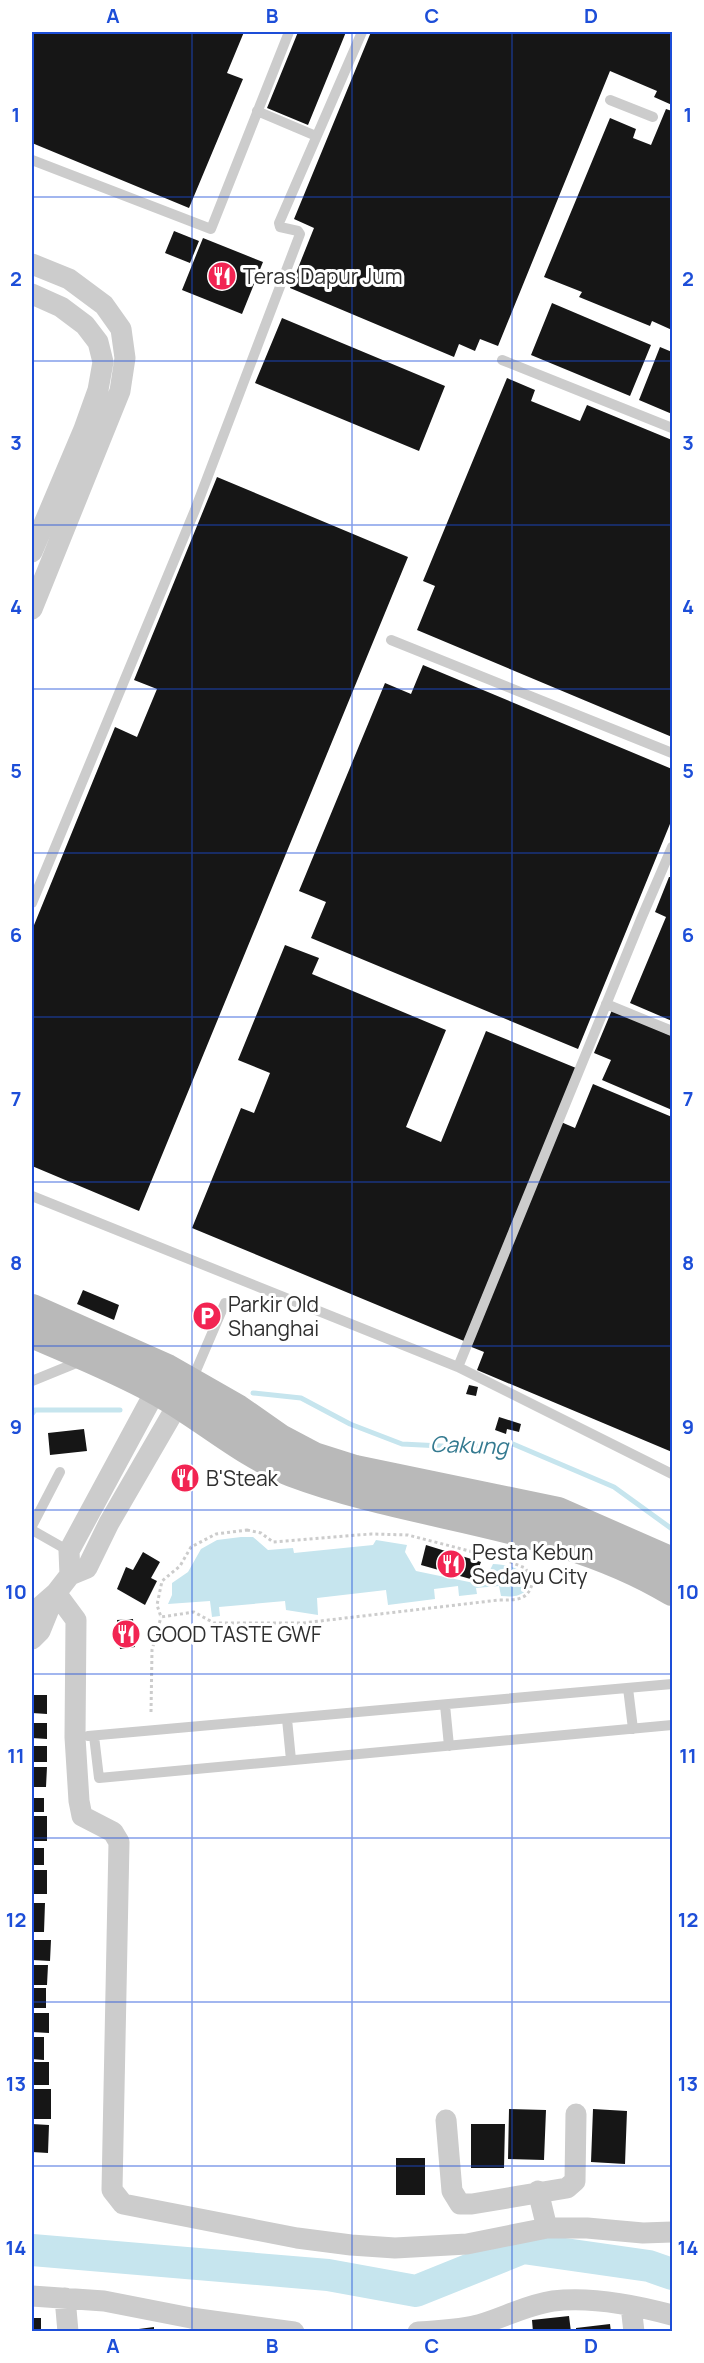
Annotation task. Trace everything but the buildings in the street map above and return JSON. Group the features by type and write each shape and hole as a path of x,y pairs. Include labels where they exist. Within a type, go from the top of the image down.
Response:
{"street":[{"path":"32,264 69,279 104,305 121,329 125,358 120,391 32,609"},
{"path":"32,294 61,307 85,325 98,342 104,362 98,390 84,429 32,552"},
{"path":"32,1309 173,1387 268,1461 292,1472 363,1494 512,1527 618,1562 672,1591"},
{"path":"32,1334 89,1358 237,1409 280,1439 314,1456 356,1470 558,1512 672,1562"},
{"path":"70,1575 69,1551 173,1387"},
{"path":"32,1614 56,1593 70,1575 87,1568 173,1387"},
{"path":"32,1639 40,1631 56,1593"},
{"path":"56,1593 76,1620 85,1736 79,1801 82,1815 113,1832 119,1842 112,2190 123,2204 297,2238 351,2246 395,2248 467,2244 547,2228 587,2228 643,2233 672,2232"},
{"path":"446,2120 452,2191 460,2204 472,2204 538,2191 567,2188 575,2181 576,2114"},
{"path":"538,2191 547,2228"},
{"path":"32,2296 104,2301 191,2325 294,2331"},
{"path":"64,2298 68,2331"},
{"path":"418,2331 455,2330 515,2321 552,2301 606,2302 672,2315"},
{"path":"632,2306 634,2331"}],"lane":[{"path":"32,160 211,229 289,32"},
{"path":"32,903 195,510 300,234 298,231 280,227 279,223 362,32"},
{"path":"610,100 653,117"},
{"path":"257,111 316,136"},
{"path":"502,360 672,428"},
{"path":"391,640 672,753"},
{"path":"458,1367 672,847"},
{"path":"606,1004 672,1031"},
{"path":"32,1196 458,1367 672,1474"},
{"path":"173,1387 225,1303"},
{"path":"34,1378 89,1358"},
{"path":"60,1472 32,1528 69,1551"},
{"path":"672,1684 85,1736 99,1778 672,1725"},
{"path":"628,1688 633,1729"},
{"path":"445,1705 449,1746"},
{"path":"287,1719 291,1760"}],"path":[{"path":"151,1712 152,1650 161,1617 157,1605 162,1581 180,1566 191,1547 216,1534 247,1530 261,1533 273,1542 371,1534 408,1535 508,1561 525,1568 533,1580 531,1591 522,1598 514,1600 303,1623 214,1623 194,1612 161,1617"}],"water":[{"path":"253,1537 268,1550 293,1548 294,1553 373,1545 376,1540 407,1545 405,1552 416,1571 474,1583 488,1574 493,1564 506,1566 517,1569 526,1577 528,1589 519,1595 501,1596 499,1586 476,1588 477,1594 459,1596 458,1586 434,1589 435,1599 388,1605 386,1590 317,1598 318,1615 286,1610 285,1601 219,1607 220,1616 212,1617 210,1601 168,1604 172,1595 172,1583 188,1572 201,1549 217,1540"}],"waterway":[{"name":"Cakung","path":"253,1393 301,1398 350,1424 402,1444 461,1447 513,1444 614,1487 672,1529"},
{"name":"Cakung","path":"32,1414 35,1410 120,1410"},
{"path":"32,2250 328,2275 416,2291 523,2248 649,2266 672,2274"}],"place":[{"name":"Teras Dapur Jum","path":"222,276"},
{"name":"Parkir Old Shanghai","path":"207,1316"},
{"name":"B'Steak","path":"185,1478"},
{"name":"Pesta Kebun Sedayu City","path":"451,1564"},
{"name":"GOOD TASTE GWF","path":"126,1634"}]}
